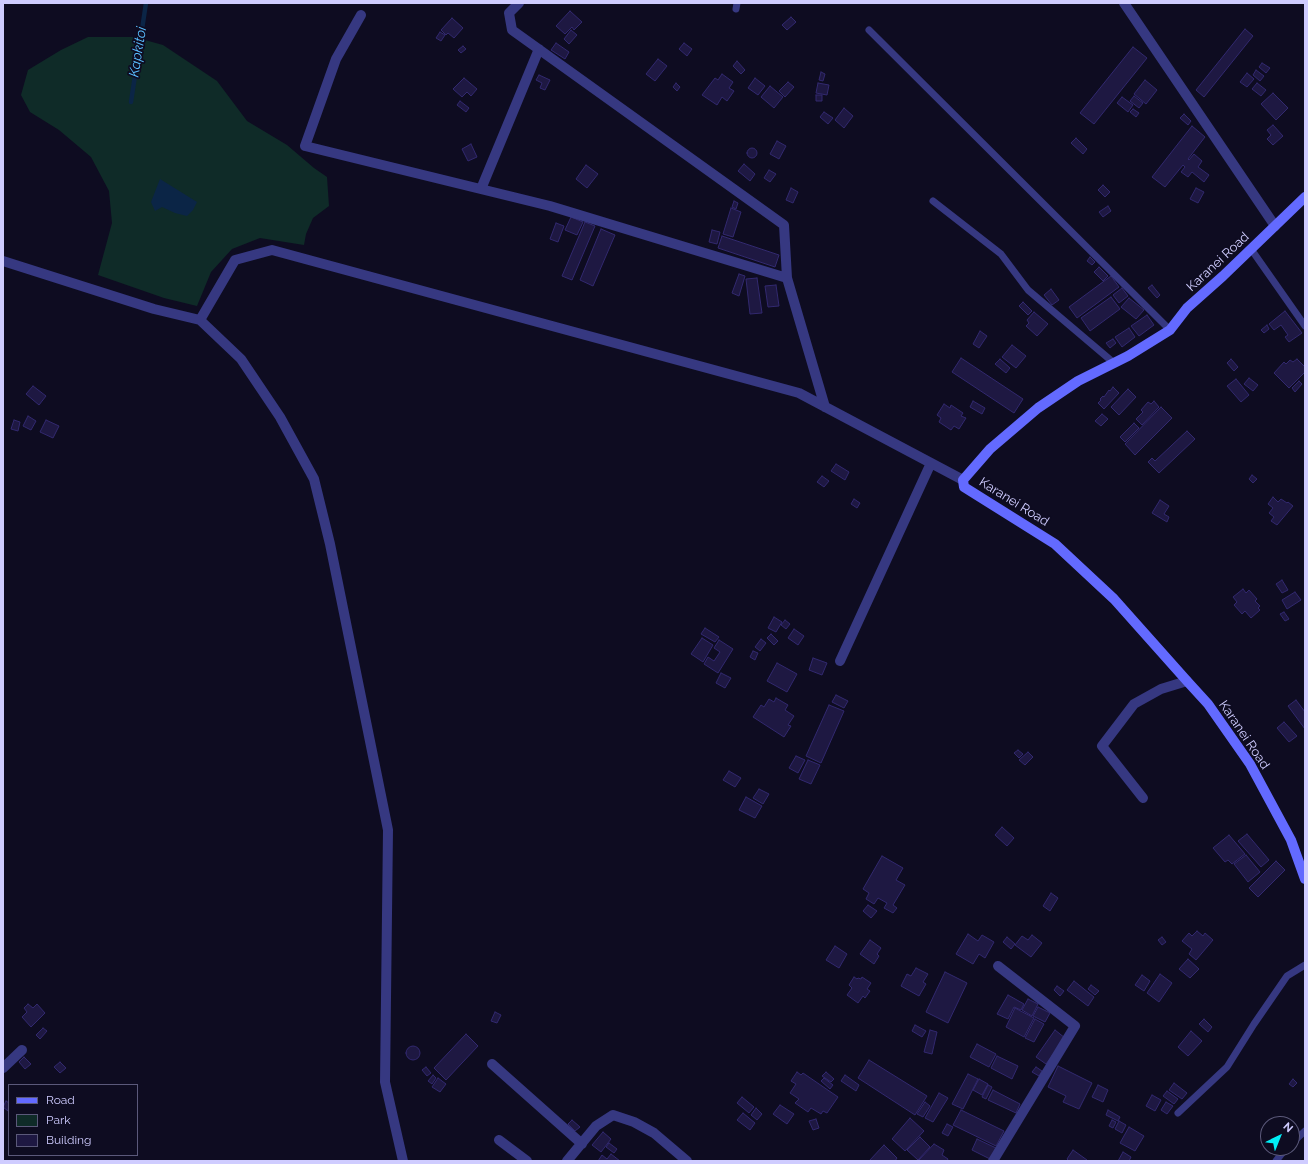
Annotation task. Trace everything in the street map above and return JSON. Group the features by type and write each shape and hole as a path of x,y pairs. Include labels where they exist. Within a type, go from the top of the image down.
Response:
{"street":[{"path":"519,3 509,14 512,30 784,225 788,278 825,407"},
{"path":"1124,3 1275,226"},
{"path":"361,15 336,59 305,146 550,206 788,278"},
{"path":"481,189 539,49"},
{"name":"Karanei Road","path":"1305,197 1187,308 1170,330 1114,363 1078,381 1038,408 990,449 964,480 964,487 1055,544 1114,599 1208,704 1250,764 1291,840 1305,879"},
{"path":"200,320 236,260 272,250 799,393 964,480"},
{"path":"3,261 154,309 200,320 241,359 280,417 314,479 330,544 388,830 385,1082 403,1161"},
{"path":"840,661 931,462"},
{"path":"1143,798 1102,746 1134,704 1161,688 1188,681"},
{"path":"992,1161 1075,1026 998,966"},
{"path":"3,1068 22,1050"},
{"path":"492,1064 582,1144"},
{"path":"567,1161 596,1126 613,1115 634,1122 654,1134 686,1161"},
{"path":"499,1140 526,1161"}],"lane":[{"path":"869,30 1170,330"},
{"path":"933,201 1001,254 1028,290 1114,363"},
{"path":"1251,249 1305,326"},
{"path":"1178,1113 1227,1067 1287,976 1305,965"}],"green space":[{"path":"88,37 134,37 163,45 217,81 247,121 287,145 327,177 329,206 313,218 306,234 304,245 260,238 232,249 211,272 197,306 164,298 98,275 112,223 109,191 91,157 59,130 30,112 21,95 28,70 61,50"}],"water":[{"path":"160,179 197,202 193,210 187,216 175,213 162,207 155,211 151,202"}],"building":[{"path":"570,11 582,22 574,30 572,27 565,34 556,26"},
{"path":"791,17 796,22 787,30 782,25"},
{"path":"452,18 463,28 454,38 448,33 446,35 441,30"},
{"path":"1245,29 1253,36 1204,97 1196,90"},
{"path":"571,30 577,35 569,44 564,39"},
{"path":"440,32 445,35 441,41 436,38"},
{"path":"556,43 569,52 565,59 551,50"},
{"path":"684,43 692,49 687,56 679,49"},
{"path":"463,46 466,49 461,53 458,50"},
{"path":"1133,47 1147,58 1094,124 1080,113"},
{"path":"658,59 667,66 655,81 646,74"},
{"path":"737,61 745,70 741,74 733,66"},
{"path":"1262,63 1270,68 1266,73 1259,67"},
{"path":"1256,70 1264,76 1260,81 1253,75"},
{"path":"821,72 825,74 823,81 819,80"},
{"path":"1247,73 1254,79 1247,87 1240,82"},
{"path":"722,74 733,82 729,88 734,91 727,101 722,97 717,105 702,95 715,78 718,80"},
{"path":"539,75 550,80 545,90 540,88 542,83 536,80"},
{"path":"464,78 477,89 471,96 467,92 462,97 453,89"},
{"path":"755,78 765,86 758,95 748,88"},
{"path":"1145,80 1157,90 1146,104 1134,94"},
{"path":"788,82 794,87 785,97 779,91"},
{"path":"676,83 680,87 677,91 673,87"},
{"path":"818,83 829,85 827,95 816,93"},
{"path":"1257,83 1266,90 1261,96 1252,89"},
{"path":"770,86 783,97 774,108 761,97"},
{"path":"1273,93 1288,108 1276,120 1261,104"},
{"path":"816,95 822,95 822,101 816,101"},
{"path":"1134,96 1143,103 1139,108 1130,101"},
{"path":"1122,97 1133,105 1128,112 1117,103"},
{"path":"460,101 469,108 466,112 457,105"},
{"path":"844,108 853,116 844,128 835,120"},
{"path":"1133,109 1139,113 1136,117 1130,112"},
{"path":"824,112 833,118 828,124 820,117"},
{"path":"1184,114 1191,121 1188,125 1180,118"},
{"path":"1273,125 1283,136 1273,145 1267,139 1271,135 1267,130"},
{"path":"1192,126 1205,137 1188,159 1189,160 1194,154 1202,161 1198,167 1209,175 1204,182 1192,172 1188,177 1181,172 1185,167 1183,165 1165,187 1152,177"},
{"path":"1076,138 1087,149 1083,154 1071,143"},
{"path":"777,141 786,146 779,159 770,154"},
{"path":"471,144 477,157 468,161 462,149"},
{"path":"750,148 754,148 756,149 756,157 750,158 747,155 747,151"},
{"path":"744,164 755,174 750,181 738,171"},
{"path":"586,165 598,174 587,188 576,179"},
{"path":"769,170 776,174 770,182 764,178"},
{"path":"1103,185 1110,192 1105,197 1098,190"},
{"path":"791,188 798,192 793,203 786,200"},
{"path":"1196,188 1204,192 1198,203 1190,199"},
{"path":"734,201 738,203 736,209 732,207"},
{"path":"1108,206 1111,211 1103,217 1099,212"},
{"path":"731,208 741,212 733,237 723,234"},
{"path":"571,217 583,222 577,235 565,230"},
{"path":"585,222 595,226 572,280 562,276"},
{"path":"556,223 564,226 558,242 550,239"},
{"path":"601,229 615,235 593,286 580,280"},
{"path":"712,230 720,232 717,244 709,242"},
{"path":"722,236 779,255 775,267 718,248"},
{"path":"1090,257 1095,262 1092,265 1087,261"},
{"path":"1099,267 1108,276 1103,281 1094,272"},
{"path":"739,274 745,276 739,296 732,293"},
{"path":"1111,276 1119,287 1077,318 1069,307"},
{"path":"757,278 762,313 750,314 746,279"},
{"path":"776,285 779,306 768,307 765,286"},
{"path":"1152,285 1160,295 1157,298 1148,288"},
{"path":"1122,288 1128,296 1119,303 1113,295"},
{"path":"1051,289 1059,300 1052,305 1044,295"},
{"path":"1111,297 1120,309 1090,331 1081,318"},
{"path":"1129,298 1144,310 1136,319 1121,307"},
{"path":"1023,302 1032,311 1028,315 1019,306"},
{"path":"1285,311 1302,333 1289,342 1285,337 1288,335 1281,325 1274,330 1269,324"},
{"path":"1034,312 1048,324 1037,336 1026,326 1029,323 1027,320"},
{"path":"1147,315 1154,325 1139,336 1131,326"},
{"path":"1267,325 1269,329 1264,333 1261,330"},
{"path":"1129,328 1135,337 1122,347 1115,337"},
{"path":"980,331 987,336 979,348 973,344"},
{"path":"1113,339 1116,343 1110,348 1106,343"},
{"path":"1012,345 1026,356 1016,368 1002,357"},
{"path":"961,358 1023,399 1014,413 952,372"},
{"path":"1000,359 1010,368 1006,373 995,364"},
{"path":"1231,359 1238,367 1234,371 1227,363"},
{"path":"1297,359 1305,367 1305,372 1289,388 1274,373 1284,362 1286,364 1290,360 1293,362"},
{"path":"1249,378 1258,385 1253,391 1244,384"},
{"path":"1236,379 1249,395 1241,402 1227,386"},
{"path":"1299,381 1302,384 1295,392 1292,388"},
{"path":"33,386 46,396 39,405 26,394"},
{"path":"1113,387 1119,393 1104,409 1098,403 1101,400 1100,399 1103,396 1104,397"},
{"path":"1128,389 1136,397 1119,415 1111,407"},
{"path":"973,401 985,408 982,414 970,407"},
{"path":"1154,401 1159,407 1142,425 1136,419 1143,412 1141,410 1148,402 1151,404"},
{"path":"944,404 950,408 951,405 963,413 961,416 966,418 959,429 954,426 951,430 939,422 941,418 937,415"},
{"path":"1161,407 1172,418 1135,455 1125,444"},
{"path":"1102,414 1108,419 1101,426 1095,421"},
{"path":"28,416 36,421 31,430 23,426"},
{"path":"14,420 20,422 18,431 11,429"},
{"path":"46,420 59,426 53,438 40,432"},
{"path":"1134,423 1139,428 1125,442 1120,437"},
{"path":"1187,431 1195,439 1159,473 1148,462 1152,458 1155,461"},
{"path":"836,464 849,472 845,480 831,471"},
{"path":"1252,475 1257,479 1253,483 1249,479"},
{"path":"822,476 829,481 824,487 817,482"},
{"path":"1273,497 1278,502 1281,499 1293,506 1277,525 1271,521 1274,517 1269,513 1273,508 1268,504"},
{"path":"854,499 860,503 857,508 851,504"},
{"path":"1160,500 1169,506 1164,514 1169,517 1167,522 1152,513"},
{"path":"1282,580 1288,590 1282,593 1276,584"},
{"path":"1243,589 1246,593 1249,590 1257,599 1255,601 1260,606 1258,608 1260,610 1251,618 1245,611 1242,614 1234,605 1237,602 1233,597"},
{"path":"1295,592 1301,600 1287,609 1282,600"},
{"path":"1284,612 1289,619 1285,621 1280,614"},
{"path":"774,617 782,622 776,632 768,628"},
{"path":"785,620 790,624 786,629 781,625"},
{"path":"705,628 719,637 715,642 701,634"},
{"path":"794,629 804,636 798,645 788,638"},
{"path":"771,634 778,641 774,645 767,638"},
{"path":"702,638 713,645 703,662 691,654"},
{"path":"761,639 766,643 760,651 755,647"},
{"path":"719,640 733,649 718,673 704,664 708,657 714,661 720,652 714,648"},
{"path":"753,651 758,653 755,660 750,657"},
{"path":"813,658 827,663 822,675 809,670"},
{"path":"777,663 797,674 787,692 767,681"},
{"path":"721,673 731,678 725,688 716,683"},
{"path":"836,695 848,701 844,708 832,702"},
{"path":"776,698 788,705 785,710 794,716 788,725 791,726 784,737 753,717 761,705 764,707 769,699 774,702"},
{"path":"1296,700 1305,712 1305,729 1288,706"},
{"path":"829,705 844,711 821,763 806,756"},
{"path":"1284,722 1297,736 1289,742 1277,728"},
{"path":"1018,750 1023,754 1019,758 1014,753"},
{"path":"1028,752 1033,757 1025,765 1019,760"},
{"path":"796,756 805,760 798,773 789,768"},
{"path":"808,760 820,765 811,784 799,779"},
{"path":"729,771 741,778 735,787 723,780"},
{"path":"759,789 769,794 763,804 753,798"},
{"path":"746,797 762,806 755,818 739,810"},
{"path":"1002,827 1014,838 1007,846 995,835"},
{"path":"1247,834 1269,860 1261,867 1238,841"},
{"path":"1229,835 1245,854 1232,864 1228,860 1225,862 1213,848"},
{"path":"1246,855 1260,872 1248,882 1234,864"},
{"path":"882,856 903,868 896,880 905,885 893,905 897,908 893,913 884,908 887,903 878,898 874,904 866,899 869,893 863,889"},
{"path":"1276,861 1285,870 1258,897 1249,888"},
{"path":"1051,893 1058,898 1050,911 1043,906"},
{"path":"868,905 877,911 871,918 863,911"},
{"path":"1197,931 1203,936 1205,933 1213,940 1196,960 1189,954 1192,949 1182,941 1189,933 1192,936"},
{"path":"968,934 978,941 982,935 994,942 985,958 979,954 973,964 956,954"},
{"path":"1032,935 1042,943 1031,957 1015,945 1022,936 1028,940"},
{"path":"1007,937 1015,944 1011,949 1003,942"},
{"path":"1162,937 1166,942 1162,945 1158,940"},
{"path":"870,940 881,948 877,954 879,956 874,964 860,954"},
{"path":"835,946 847,954 839,968 826,960"},
{"path":"1188,959 1199,969 1190,978 1179,969"},
{"path":"916,968 928,974 923,982 926,984 919,996 901,986 907,974 911,976"},
{"path":"945,972 967,983 948,1023 926,1012"},
{"path":"1160,974 1172,983 1159,1002 1147,993"},
{"path":"1142,975 1150,981 1144,991 1135,985"},
{"path":"854,977 861,979 862,977 871,983 867,989 870,991 865,998 863,996 858,1003 847,995 852,988 849,985"},
{"path":"1074,981 1094,997 1088,1006 1067,990"},
{"path":"1091,985 1099,991 1095,995 1088,989"},
{"path":"1057,986 1064,991 1060,996 1054,990"},
{"path":"1008,995 1024,1004 1021,1010 1014,1007 1008,1019 997,1014"},
{"path":"1028,999 1038,1004 1032,1016 1022,1010"},
{"path":"28,1004 33,1008 37,1004 45,1013 31,1027 22,1017 27,1012 24,1008"},
{"path":"1038,1007 1050,1013 1045,1022 1033,1016"},
{"path":"1015,1008 1034,1018 1024,1037 1006,1027"},
{"path":"495,1012 501,1015 497,1023 491,1021"},
{"path":"1035,1019 1044,1024 1034,1042 1025,1038"},
{"path":"1204,1019 1212,1027 1208,1032 1199,1024"},
{"path":"915,1025 926,1031 922,1037 912,1031"},
{"path":"43,1028 47,1031 40,1039 36,1035"},
{"path":"930,1030 937,1032 932,1054 924,1052"},
{"path":"1055,1030 1065,1038 1046,1064 1036,1057"},
{"path":"1191,1031 1202,1041 1188,1056 1178,1047"},
{"path":"466,1034 478,1046 446,1080 434,1068"},
{"path":"977,1044 996,1054 989,1067 970,1057"},
{"path":"413,1046 418,1048 420,1053 418,1058 413,1060 408,1058 406,1053 408,1048"},
{"path":"997,1056 1018,1066 1012,1079 991,1068"},
{"path":"24,1057 31,1064 25,1069 19,1062"},
{"path":"869,1060 927,1096 915,1115 858,1078"},
{"path":"60,1062 66,1068 60,1073 54,1067"},
{"path":"1058,1066 1092,1083 1079,1109 1063,1102 1066,1096 1048,1087"},
{"path":"426,1067 431,1073 427,1076 422,1070"},
{"path":"1036,1067 1042,1071 1039,1076 1032,1072"},
{"path":"797,1072 801,1075 803,1073 838,1097 827,1113 823,1111 821,1114 811,1108 808,1112 795,1103 799,1099 790,1093 796,1084 791,1081"},
{"path":"826,1072 834,1079 831,1082 822,1076"},
{"path":"968,1074 978,1079 963,1109 952,1104"},
{"path":"433,1075 436,1078 432,1084 428,1081"},
{"path":"845,1075 859,1085 856,1091 841,1081"},
{"path":"438,1078 446,1084 440,1092 432,1087"},
{"path":"824,1078 833,1085 830,1089 821,1081"},
{"path":"979,1079 988,1084 982,1095 973,1090"},
{"path":"1293,1079 1297,1083 1293,1087 1289,1084"},
{"path":"1174,1083 1187,1093 1182,1099 1169,1090"},
{"path":"988,1085 992,1087 986,1099 982,1097"},
{"path":"1098,1085 1108,1090 1103,1102 1092,1097"},
{"path":"993,1090 1020,1104 1016,1113 988,1100"},
{"path":"1167,1091 1178,1099 1174,1104 1163,1096"},
{"path":"939,1093 948,1098 933,1122 925,1118"},
{"path":"1152,1095 1161,1100 1155,1111 1146,1106"},
{"path":"742,1097 754,1107 749,1113 737,1103"},
{"path":"6,1101 8,1102 8,1111 3,1107"},
{"path":"925,1102 930,1106 923,1117 917,1114"},
{"path":"1166,1102 1173,1106 1167,1114 1161,1110"},
{"path":"780,1105 794,1114 787,1124 773,1114"},
{"path":"756,1108 762,1114 757,1120 751,1115"},
{"path":"961,1110 1004,1131 996,1146 953,1125"},
{"path":"1108,1110 1120,1117 1118,1121 1106,1115"},
{"path":"743,1113 755,1123 750,1130 737,1120"},
{"path":"910,1118 924,1131 905,1151 892,1139"},
{"path":"816,1119 819,1128 813,1130 809,1121"},
{"path":"572,1120 580,1127 575,1131 568,1124"},
{"path":"1112,1120 1116,1122 1113,1128 1109,1126"},
{"path":"1119,1121 1126,1125 1122,1133 1115,1129"},
{"path":"947,1124 953,1127 948,1136 942,1133"},
{"path":"1129,1127 1144,1136 1135,1151 1120,1143"},
{"path":"603,1132 611,1139 601,1152 592,1145"},
{"path":"920,1137 930,1147 918,1160 907,1150"},
{"path":"977,1139 996,1148 990,1159 972,1150"},
{"path":"609,1143 617,1149 614,1153 606,1147"},
{"path":"934,1144 944,1150 942,1155 948,1159 947,1161 918,1161"},
{"path":"884,1145 897,1158 895,1161 869,1161"},
{"path":"1073,1150 1087,1161 1069,1161 1067,1159"},
{"path":"1123,1152 1131,1157 1129,1161 1118,1161"},
{"path":"611,1154 620,1161 598,1161 602,1155 607,1159"}],"waterway":[{"name":"Kapkitoi","path":"131,102 146,3"}]}
